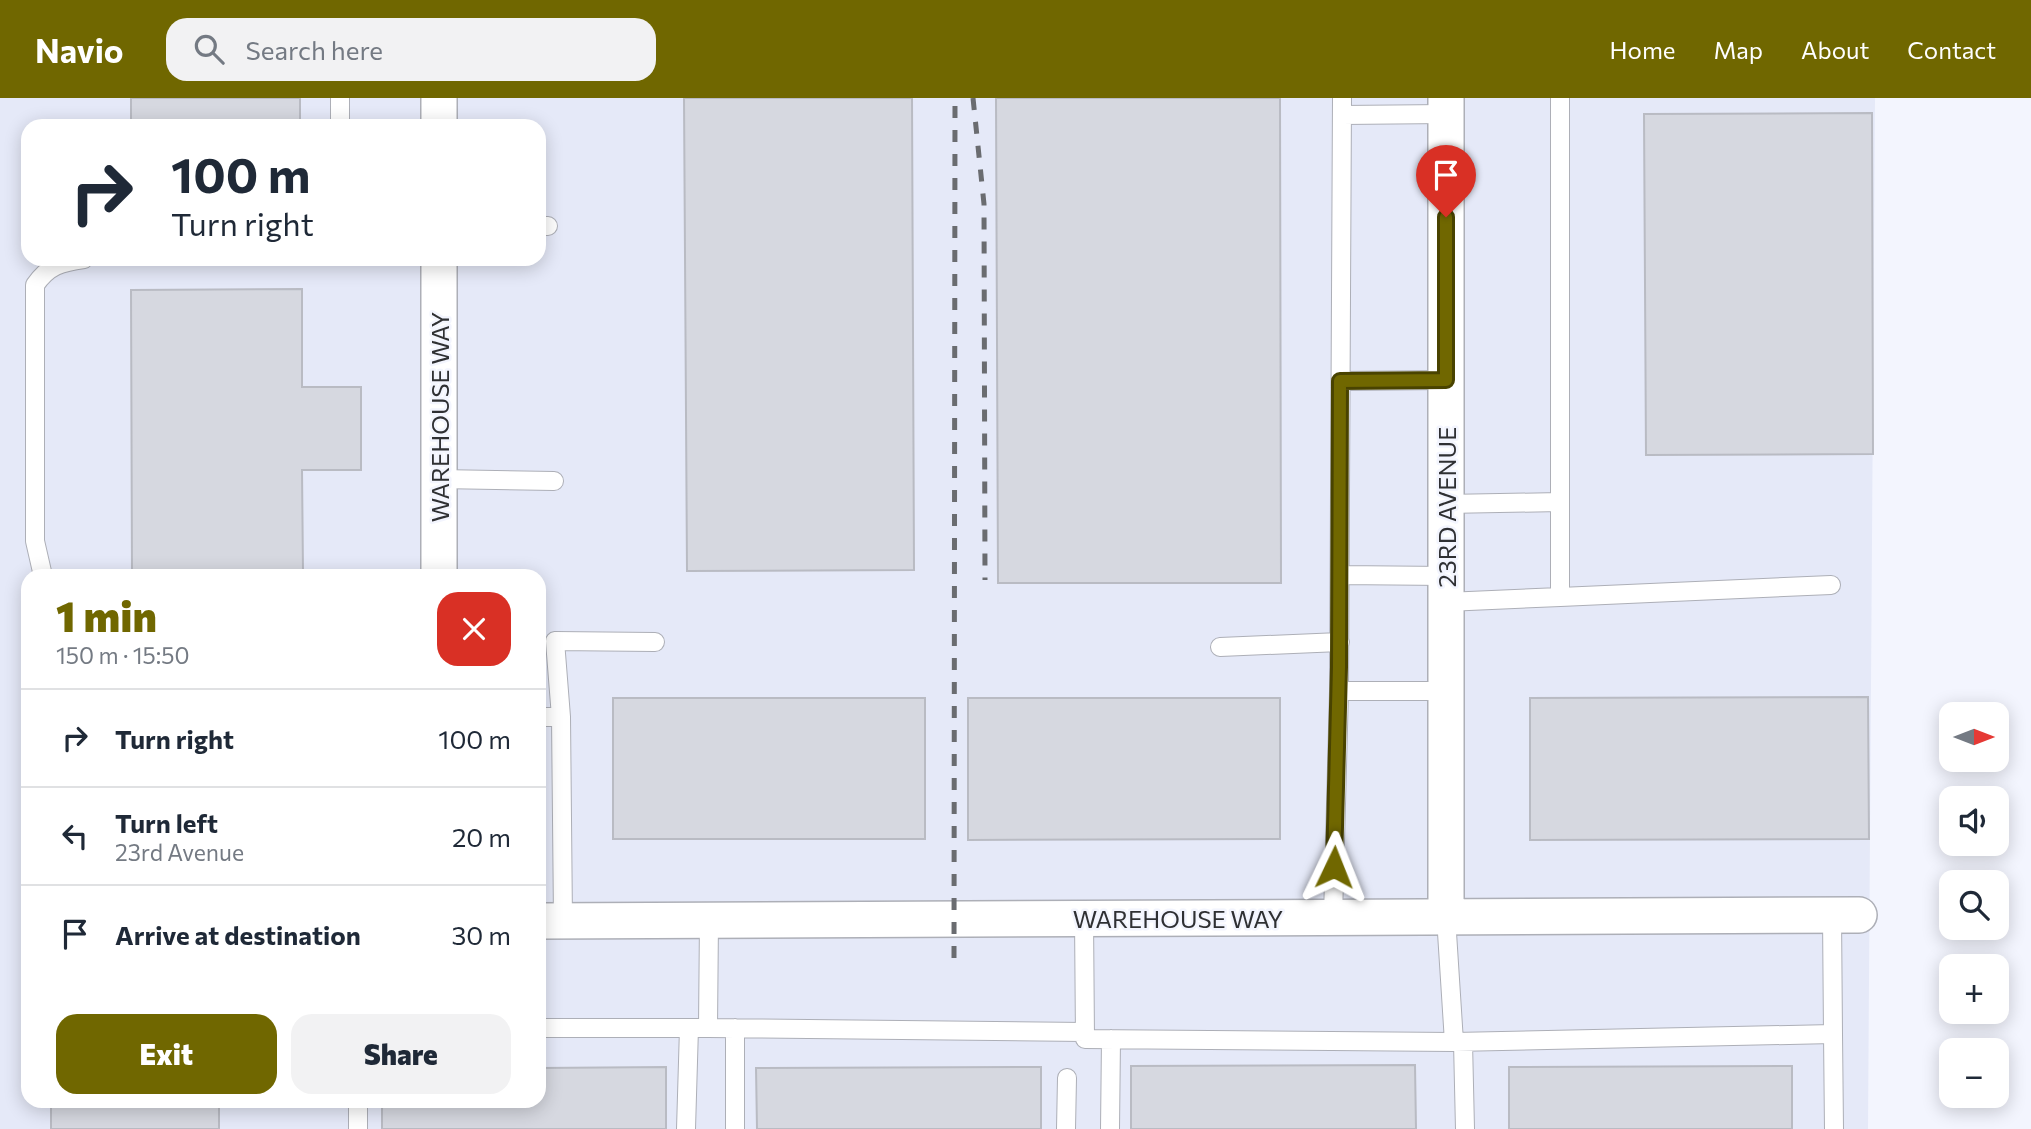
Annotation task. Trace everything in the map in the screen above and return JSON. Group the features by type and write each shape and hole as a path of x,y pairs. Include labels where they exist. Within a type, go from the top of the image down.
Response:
{"street":[{"path":"439,98 439,119"},
{"name":"23RD AVENUE","path":"1446,106 1446,917"},
{"name":"WAREHOUSE WAY","path":"439,266 439,569"},
{"name":"WAREHOUSE WAY","path":"551,921 1845,915"}],"lane":[{"path":"340,98 340,119"},
{"path":"1560,98 1560,597"},
{"path":"1333,917 1339,691 1342,106 1446,106"},
{"path":"41,569 35,541 34,285 44,271 54,266"},
{"path":"1340,381 1446,380"},
{"path":"439,479 554,481"},
{"path":"1446,504 1560,502"},
{"path":"1339,575 1446,589 1560,597 1831,585"},
{"path":"551,921 561,717 555,641 655,642"},
{"path":"1220,647 1339,642"},
{"path":"1339,691 1446,691"},
{"path":"546,717 561,717"},
{"path":"1834,1129 1833,1034 1845,915"},
{"path":"1446,917 1465,1129"},
{"path":"1084,918 1085,1039 1458,1042 1833,1034"},
{"path":"708,1028 709,920"},
{"path":"546,1028 1085,1032"},
{"path":"686,1129 689,1028"},
{"path":"735,1028 735,1129"},
{"path":"1110,1129 1111,1039"},
{"path":"1066,1129 1067,1078"},
{"path":"358,1108 358,1129"}],"shaded area":[{"path":"0,98 1875,98 1868,1129 0,1129"}],"building":[{"path":"131,98 300,98 300,119 131,119"},
{"path":"684,98 912,98 914,570 687,571"},
{"path":"996,98 1280,98 1281,583 998,583"},
{"path":"1872,113 1873,454 1646,455 1644,114"},
{"path":"302,289 302,387 361,387 361,470 302,470 303,569 132,569 131,290"},
{"path":"1868,697 1869,839 1530,840 1530,698"},
{"path":"613,698 925,698 925,839 613,839"},
{"path":"968,698 1280,698 1280,839 968,840"},
{"path":"1415,1065 1416,1129 1131,1129 1131,1066"},
{"path":"1792,1066 1792,1129 1509,1129 1509,1067"},
{"path":"666,1067 666,1129 382,1129 382,1108 546,1108 546,1068"},
{"path":"1041,1067 1041,1129 757,1129 756,1068"},
{"path":"51,1108 219,1108 219,1129 51,1129"}],"railway":[{"path":"954,958 955,98"},
{"path":"973,98 984,204 985,580"}],"route":[{"path":"1334,867 1339,667 1340,381 1446,380 1446,217"}]}
